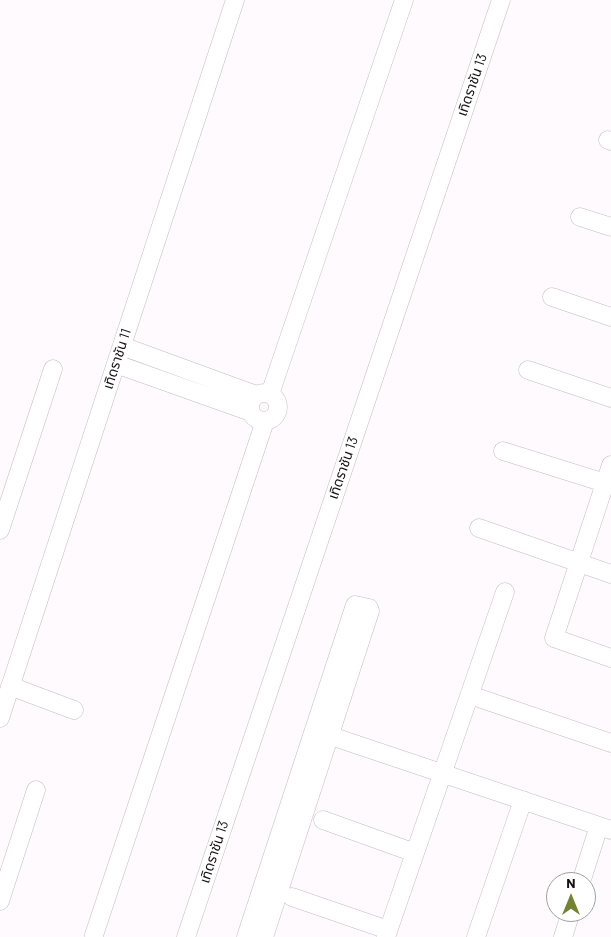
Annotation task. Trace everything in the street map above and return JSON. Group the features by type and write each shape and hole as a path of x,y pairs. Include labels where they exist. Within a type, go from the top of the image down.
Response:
{"street":[{"name":"เทิดราชัน 11","path":"0,718 234,0"},
{"path":"250,412 250,402 263,394 404,0"},
{"name":"เทิดราชัน 13","path":"186,937 501,0"},
{"path":"580,217 611,227"},
{"path":"552,297 611,317"},
{"path":"116,364 250,412 256,419 265,421 274,418 278,409 277,400 263,394 122,346"},
{"path":"0,530 53,369"},
{"path":"528,370 611,398"},
{"path":"94,935 265,421"},
{"path":"503,451 608,484"},
{"path":"611,466 608,484 554,638 611,658"},
{"path":"479,528 611,574"},
{"path":"292,897 387,933 505,592"},
{"path":"246,937 322,732 370,611 369,608 358,605 355,605 354,608 322,732 264,937"},
{"path":"10,686 74,710"},
{"path":"470,695 611,743"},
{"path":"322,732 605,828 585,872"},
{"path":"0,901 36,790"},
{"path":"476,937 523,800"},
{"path":"323,820 415,853"},
{"path":"563,937 568,922"}]}
